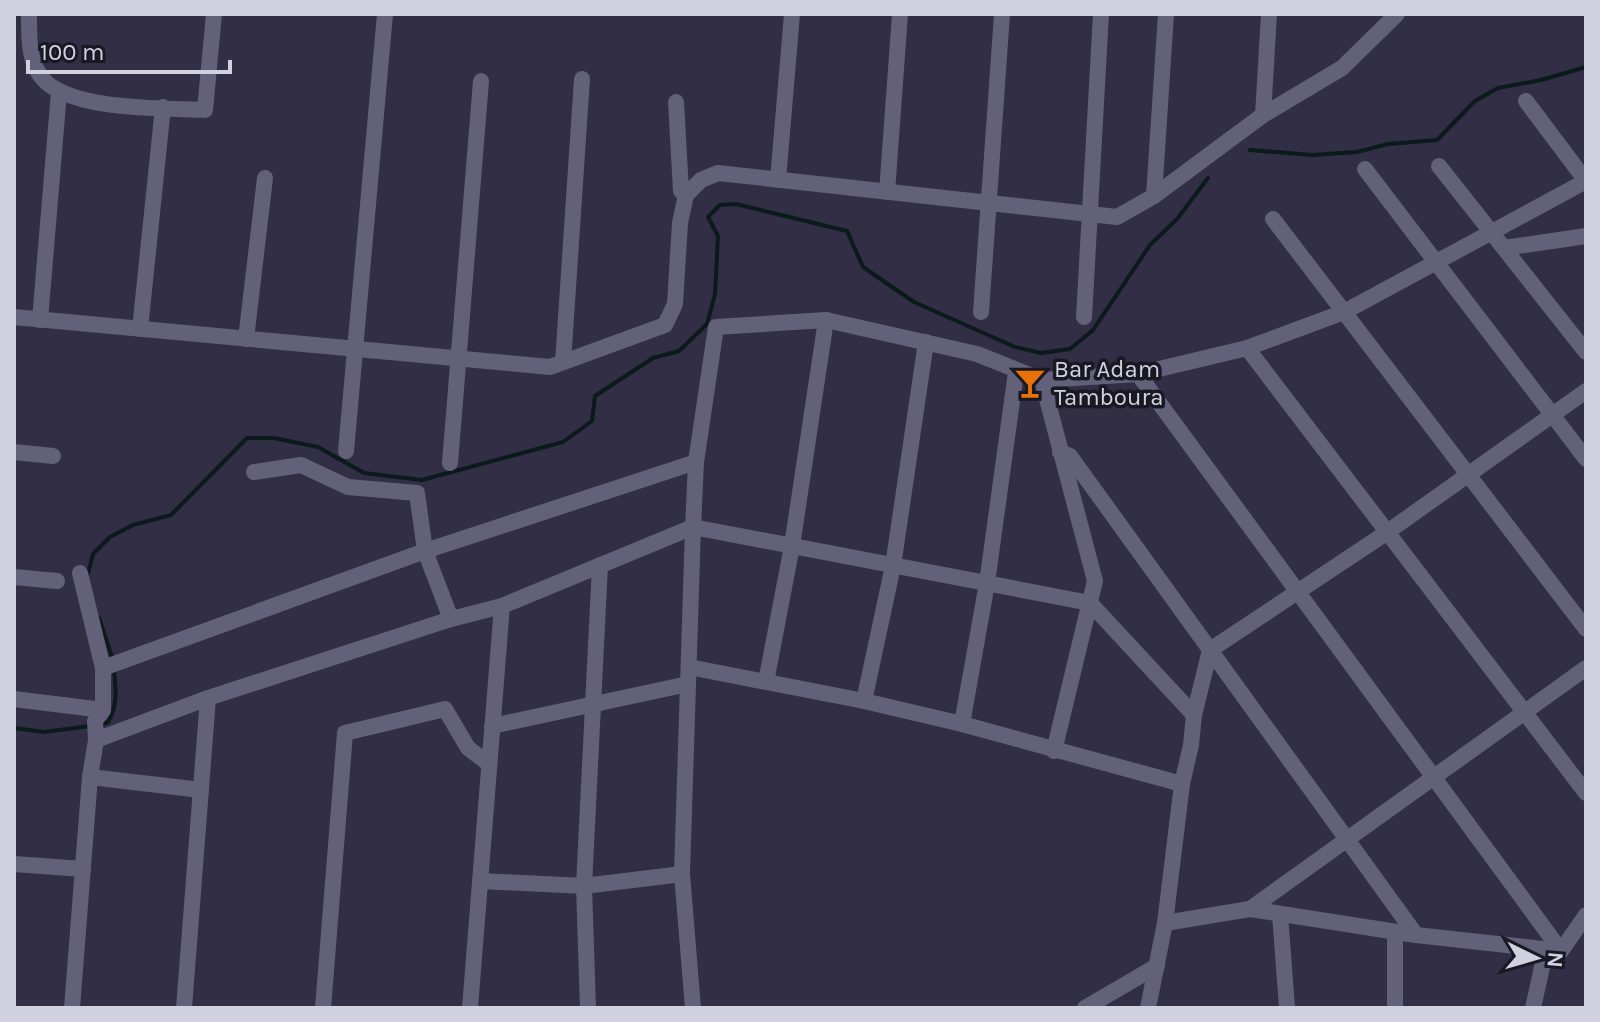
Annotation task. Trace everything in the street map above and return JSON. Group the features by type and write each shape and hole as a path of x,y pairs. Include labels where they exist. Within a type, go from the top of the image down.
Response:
{"street":[{"path":"29,14 22,49 42,78 59,92 91,103 205,110 214,14"},
{"path":"346,451 385,14"},
{"path":"778,180 792,14"},
{"path":"887,192 900,14"},
{"path":"981,312 1002,14"},
{"path":"1084,317 1101,14"},
{"path":"1154,196 1166,14"},
{"path":"1263,115 1269,14"},
{"path":"14,317 550,367 665,325 675,304 680,223 686,195 701,180 718,173 1117,217 1154,196 1263,115 1342,68 1397,14"},
{"path":"563,362 582,79"},
{"path":"450,463 481,81"},
{"path":"40,320 59,92"},
{"path":"693,1008 682,874 693,527 696,462 716,327 826,320 977,354 1042,380 1138,374 1247,348 1344,312 1586,181 1526,101"},
{"path":"676,102 681,191 686,195"},
{"path":"140,329 163,107"},
{"path":"1439,166 1586,352"},
{"path":"1365,169 1586,459"},
{"path":"246,339 265,178"},
{"path":"1273,219 1586,629"},
{"path":"1504,248 1586,236"},
{"path":"766,682 792,546 826,320"},
{"path":"864,701 893,566 926,342"},
{"path":"1247,348 1586,793"},
{"path":"962,724 987,583 1016,372"},
{"path":"1138,374 1434,777 1554,950"},
{"path":"1042,380 1095,581 1054,751"},
{"path":"1148,1008 1165,923 1182,784 1210,650 1386,533 1586,391"},
{"path":"14,452 53,456"},
{"path":"1060,452 1070,456 1416,935"},
{"path":"103,668 425,551 696,462"},
{"path":"254,472 301,465 348,487 417,493 425,551 451,619"},
{"path":"14,699 97,726 208,698 451,619 502,606 693,527 1090,603 1194,715"},
{"path":"588,1008 584,886 600,565"},
{"path":"72,1008 90,777 103,668 80,573"},
{"path":"14,577 57,581"},
{"path":"470,1008 502,606"},
{"path":"689,667 864,701 962,724 1182,784"},
{"path":"1250,909 1586,668"},
{"path":"492,726 688,684"},
{"path":"184,1008 208,698"},
{"path":"323,1008 345,733 445,709 468,748 489,764"},
{"path":"90,777 201,790"},
{"path":"14,864 83,869"},
{"path":"480,881 584,886 682,874"},
{"path":"1165,923 1250,909 1416,935 1554,950"},
{"path":"1280,914 1287,1008"},
{"path":"1533,1008 1554,950 1586,915"},
{"path":"1395,932 1395,1008"},
{"path":"1085,1008 1157,966"}],"waterway":[{"path":"1250,150 1312,155 1437,140 1475,101 1498,88 1586,67"},
{"path":"88,574 93,554 110,537 133,525 171,515 247,438 274,438 318,447 364,473 422,480 563,442 592,421 595,396 653,358 679,351 707,324 715,294 718,236 708,217 720,205 736,204 847,231 863,267 914,302 1015,347 1041,353 1070,349 1093,330 1150,245 1177,219 1208,178"},
{"path":"99,618 112,657"},
{"path":"99,725 108,722 115,703 114,671"},
{"path":"14,728 44,732 90,726"}],"place":[{"name":"Bar Adam Tamboura","path":"1030,383"}]}
